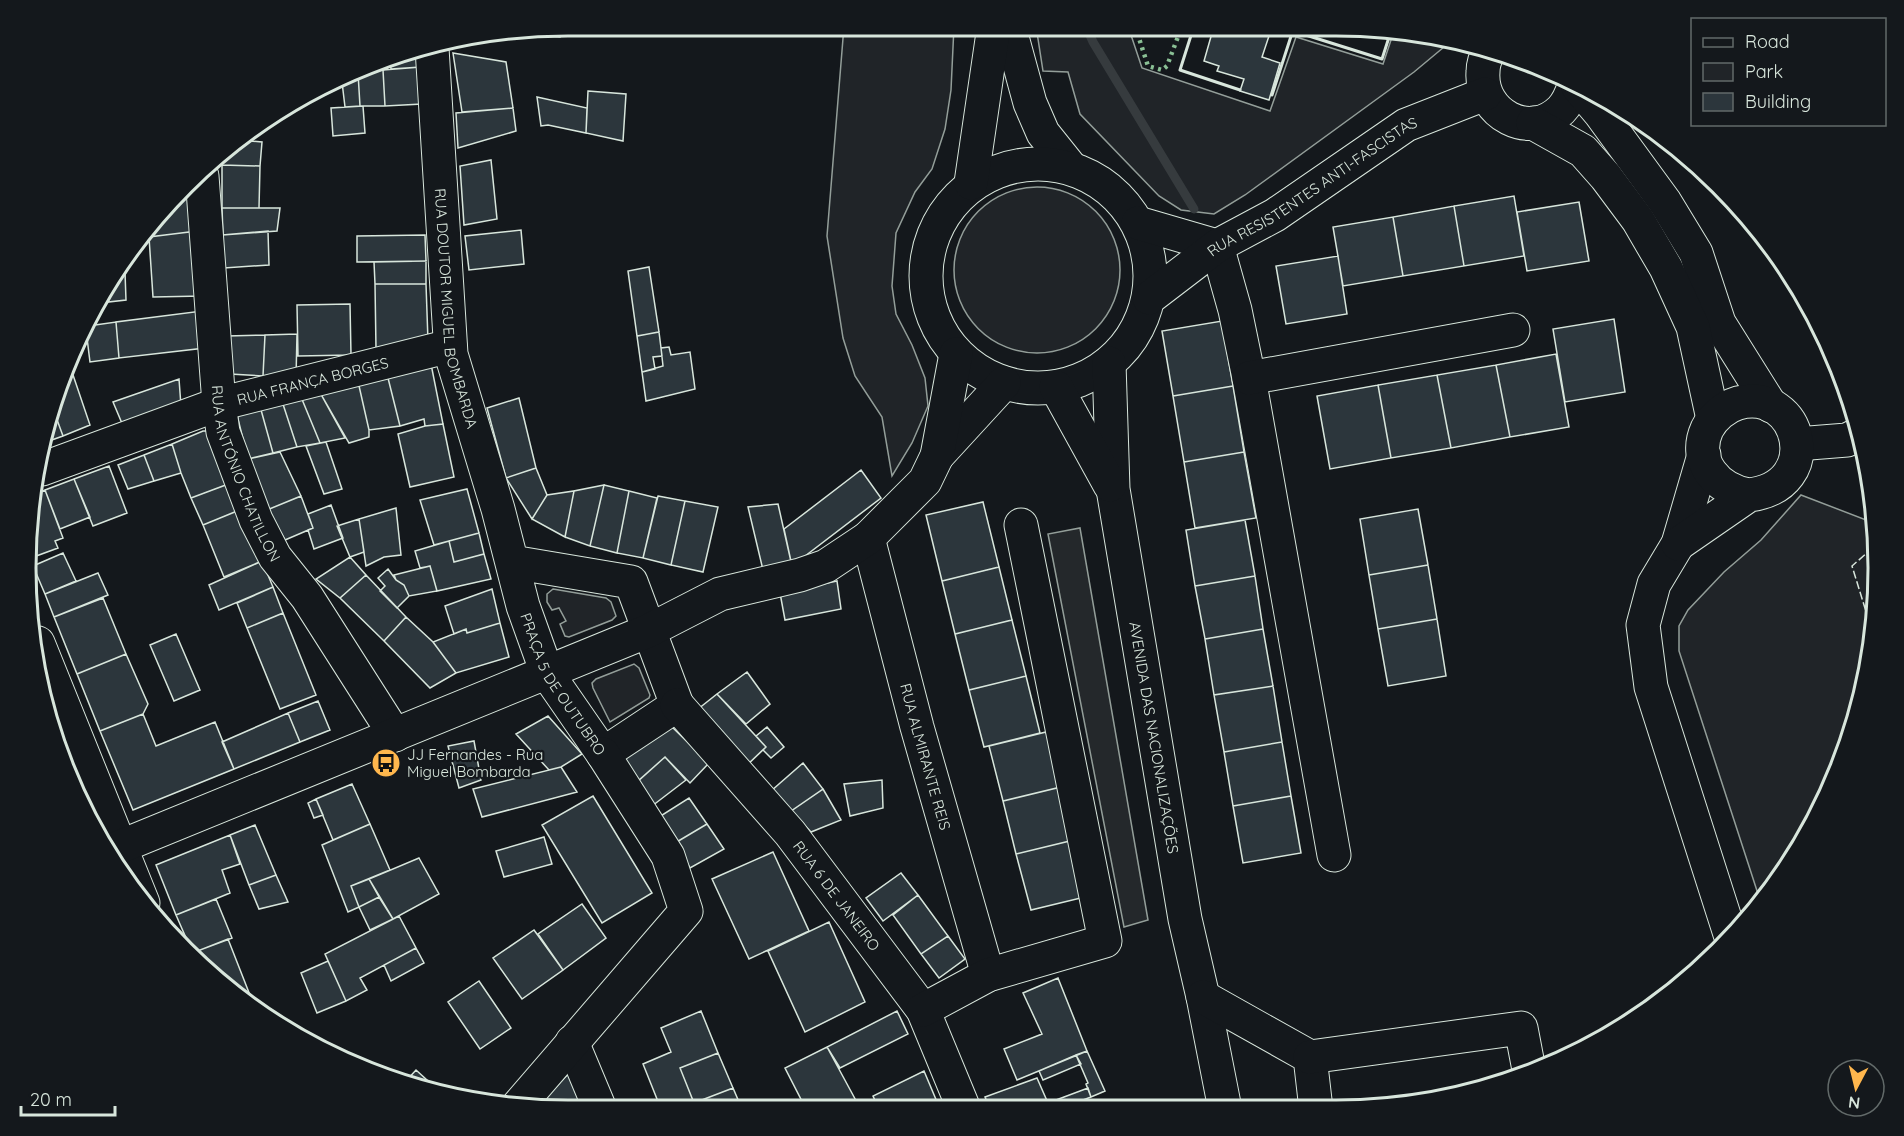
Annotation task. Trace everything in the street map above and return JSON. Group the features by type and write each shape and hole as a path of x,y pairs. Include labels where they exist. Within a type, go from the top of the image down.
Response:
{"street":[{"path":"971,183 993,36"},
{"path":"1013,36 1030,103 1043,133 1071,168"},
{"name":"RUA DOUTOR MIGUEL BOMBARDA","path":"432,53 451,354 512,562"},
{"path":"1487,58 1483,67 1482,81 1485,94 1493,107 1504,117 1518,122 1533,123 1548,119 1560,111 1573,92"},
{"name":"RUA RESISTENTES ANTI-FASCISTAS","path":"1149,298 1216,246 1275,215 1406,125 1485,94"},
{"path":"1587,99 1665,202 1696,253 1719,323 1771,406"},
{"path":"1533,123 1583,151 1638,220 1666,268 1693,327 1713,419"},
{"path":"1042,163 1071,168 1098,180 1121,198 1138,223 1150,259 1149,298 1135,334 1109,363 1084,379 1056,387 1029,388 1004,383 978,372 956,354 936,325 926,292 926,257 937,224 971,183 1013,166 1042,163"},
{"name":"RUA ANTÓNIO CHATILLON","path":"202,182 219,404 224,432 256,520 275,557 307,597 395,735"},
{"path":"1138,223 1216,246 1235,310 1249,378 1334,855"},
{"path":"1249,378 1513,330"},
{"name":"RUA FRANÇA BORGES","path":"45,468 219,404 450,346"},
{"path":"44,659 116,848 648,631 720,594 800,575 825,566 868,538 925,482 937,456 956,354"},
{"name":"AVENIDA DAS NACIONALIZAÇÕES","path":"1109,363 1113,489 1185,919 1223,1100"},
{"path":"937,456 1004,383"},
{"path":"1056,387 1113,489"},
{"path":"1704,455 1712,473 1725,487 1737,493 1762,494 1785,480 1792,469 1797,444 1793,429 1784,415 1771,406 1759,402 1746,401 1734,404 1713,419 1707,430 1704,455 1678,543 1654,584 1643,625 1651,687 1728,927"},
{"path":"1797,444 1847,440 1852,438"},
{"path":"1678,543 1749,495"},
{"path":"923,1010 988,975 1105,941 1021,525"},
{"name":"RUA ALMIRANTE REIS","path":"868,538 917,727 988,975"},
{"path":"512,562 631,582 677,705"},
{"name":"PRAÇA 5 DE OUTUBRO","path":"512,562 523,606 547,673 603,754 677,705"},
{"name":"RUA 6 DE JANEIRO","path":"677,705 790,833 923,1010 960,1100"},
{"path":"525,1098 686,911 668,856 603,754"},
{"path":"1203,998 1310,1057 1521,1028 1528,1064"},
{"path":"572,1042 596,1100"},
{"path":"1310,1057 1315,1100"}],"green space":[{"path":"843,36 954,36 951,90 945,129 932,169 915,192 896,233 892,286 896,314 925,378 928,406 912,443 892,476 882,417 855,376 843,338 827,236"},
{"path":"1038,36 1131,36 1142,68 1270,111 1296,37 1383,64 1391,39 1444,47 1414,72 1245,195 1214,214 1181,210 1159,196 1080,114 1068,72 1043,71"},
{"path":"1037,187 1069,194 1083,201 1095,212 1106,224 1113,238 1120,270 1113,302 1106,316 1095,328 1083,339 1069,346 1037,353 1005,346 991,339 979,328 968,316 961,302 954,270 961,238 968,224 979,212 991,201 1005,194"},
{"path":"1801,495 1865,520 1868,568 1867,603 1858,672 1840,739 1828,772 1797,834 1758,893 1679,651 1679,626 1688,610 1724,572 1761,540"},
{"path":"553,589 606,598 611,602 616,616 612,620 569,637 565,636 560,624 566,621 559,608 552,610 547,602 547,594"},
{"path":"634,664 639,668 650,695 649,698 610,722 592,683 596,679"}],"shaded area":[{"path":"1080,528 1148,920 1124,927 1048,534"}],"building":[{"path":"1211,36 1269,36 1262,57 1280,63 1269,100 1240,91 1244,79 1217,71 1219,66 1204,61"},
{"path":"453,53 506,62 513,108 462,112"},
{"path":"420,57 421,67 391,69 391,66"},
{"path":"421,67 422,104 385,106 383,70"},
{"path":"383,70 385,106 360,106 358,79"},
{"path":"358,79 360,106 345,107 343,86"},
{"path":"588,91 626,94 623,141 586,133"},
{"path":"537,97 587,108 586,133 548,125 541,126"},
{"path":"363,106 365,133 333,136 331,108"},
{"path":"513,108 516,131 458,148 456,113"},
{"path":"251,141 262,142 260,166 222,165"},
{"path":"491,160 497,219 464,225 460,166"},
{"path":"222,165 260,166 259,208 222,208"},
{"path":"195,189 197,231 152,237"},
{"path":"1514,196 1524,256 1464,266 1454,206"},
{"path":"1579,202 1589,261 1527,271 1517,212"},
{"path":"1454,206 1464,266 1403,276 1393,217"},
{"path":"222,208 280,208 277,231 223,235"},
{"path":"1393,217 1403,276 1343,286 1333,227"},
{"path":"521,230 524,264 469,270 465,236"},
{"path":"197,231 202,296 153,297 149,240 152,237"},
{"path":"268,231 269,265 224,268 223,235"},
{"path":"425,235 426,261 357,262 357,236"},
{"path":"1338,256 1347,314 1286,324 1276,266"},
{"path":"426,261 426,284 375,284 374,262"},
{"path":"649,267 659,332 637,336 628,271"},
{"path":"125,273 126,300 107,302"},
{"path":"375,284 426,284 428,341 376,349"},
{"path":"350,304 351,355 298,356 297,305"},
{"path":"202,311 205,348 119,358 116,322"},
{"path":"1614,319 1625,392 1565,402 1553,329"},
{"path":"1222,321 1233,386 1173,396 1162,331"},
{"path":"116,322 119,358 90,362 87,341 95,325"},
{"path":"659,332 662,356 653,357 655,369 642,372 637,336"},
{"path":"297,334 296,378 263,376 265,335"},
{"path":"265,335 263,376 230,374 227,336"},
{"path":"669,347 671,355 690,352 695,389 646,401 642,372 663,366 661,348"},
{"path":"1556,354 1569,427 1510,437 1496,365"},
{"path":"430,359 443,424 425,426 424,419 400,426 386,370"},
{"path":"1496,365 1510,437 1451,448 1437,375"},
{"path":"386,370 400,426 369,430 357,377"},
{"path":"73,374 90,425 63,436 57,420"},
{"path":"1437,375 1451,448 1391,458 1378,385"},
{"path":"357,377 369,437 349,443 318,389"},
{"path":"179,379 181,406 124,428 113,402"},
{"path":"1378,385 1391,458 1330,469 1317,396"},
{"path":"1233,386 1244,452 1184,462 1173,396"},
{"path":"318,389 345,438 320,443 299,392"},
{"path":"299,392 320,443 297,447 280,395"},
{"path":"280,395 297,447 273,453 258,399"},
{"path":"519,398 536,468 506,478 487,408"},
{"path":"258,399 273,453 248,459 234,403"},
{"path":"57,420 63,436 52,440"},
{"path":"443,424 454,477 410,487 398,434 425,426"},
{"path":"208,431 231,483 191,498 172,444"},
{"path":"326,442 342,489 324,494 306,446"},
{"path":"172,444 181,473 154,481 144,455"},
{"path":"280,452 301,496 267,510 248,459"},
{"path":"1244,452 1256,518 1195,528 1184,462"},
{"path":"144,455 154,481 128,489 118,465"},
{"path":"109,466 127,513 93,526 74,479"},
{"path":"536,468 547,495 532,519 506,478"},
{"path":"861,470 881,498 792,566 784,529"},
{"path":"74,479 90,517 60,529 45,490"},
{"path":"231,483 242,509 203,525 191,498"},
{"path":"604,485 590,546 565,537 574,491"},
{"path":"604,485 629,491 617,553 590,546"},
{"path":"467,489 479,533 434,545 420,500"},
{"path":"45,490 63,538 55,541 58,548 36,556 37,533 42,491"},
{"path":"574,491 565,537 532,519 547,495"},
{"path":"629,491 657,498 643,558 617,553"},
{"path":"301,496 313,528 285,540 267,510"},
{"path":"658,496 685,501 671,565 643,558"},
{"path":"685,501 718,507 703,572 671,565"},
{"path":"983,502 999,567 942,581 926,515"},
{"path":"778,504 792,566 763,570 748,507"},
{"path":"331,505 343,538 314,549 308,530 313,528 308,514"},
{"path":"396,508 401,555 384,557 366,566 359,519"},
{"path":"242,509 262,561 224,577 203,525"},
{"path":"1418,509 1428,565 1369,575 1360,519"},
{"path":"359,519 364,552 350,557 337,526"},
{"path":"1245,520 1255,576 1195,586 1186,530"},
{"path":"479,533 484,554 454,562 449,541"},
{"path":"449,541 454,562 484,554 491,579 437,591 430,566 420,568 415,551"},
{"path":"63,553 76,581 45,594 36,573 36,565"},
{"path":"350,557 366,575 340,598 316,579"},
{"path":"262,561 273,587 219,610 209,585"},
{"path":"1428,565 1437,619 1378,629 1369,575"},
{"path":"430,566 437,591 409,596 404,585 396,580 394,575"},
{"path":"999,567 1012,620 955,634 942,581"},
{"path":"388,569 396,580 404,585 409,596 397,608 380,591 385,586 378,578"},
{"path":"98,573 108,595 54,617 45,594"},
{"path":"366,575 406,617 384,641 340,598"},
{"path":"1255,576 1263,629 1205,639 1195,586"},
{"path":"837,581 841,609 785,620 780,593"},
{"path":"273,587 283,613 247,628 237,603"},
{"path":"492,589 500,623 467,633 466,629 454,634 445,606"},
{"path":"103,598 126,654 77,674 54,617"},
{"path":"283,613 316,695 280,709 247,628"},
{"path":"406,617 433,642 456,673 430,688 384,641"},
{"path":"1437,619 1446,676 1388,686 1378,629"},
{"path":"1012,620 1026,676 969,690 955,634"},
{"path":"500,623 509,657 456,673 433,642 466,629 467,633"},
{"path":"1263,629 1273,686 1214,695 1205,639"},
{"path":"176,634 200,690 174,701 150,645"},
{"path":"126,654 148,704 143,714 100,731 77,674"},
{"path":"747,672 770,704 746,724 717,694"},
{"path":"1026,676 1040,733 984,747 969,690"},
{"path":"1273,686 1282,742 1224,752 1214,695"},
{"path":"717,694 766,747 744,768 693,713"},
{"path":"318,701 330,730 300,742 288,713"},
{"path":"288,713 300,742 234,769 222,742"},
{"path":"143,714 156,746 215,722 234,769 133,810 100,731"},
{"path":"548,716 582,754 561,767 549,770 516,734"},
{"path":"670,725 709,763 690,783 665,757 637,782 624,758"},
{"path":"767,727 784,747 771,758 763,750 766,747 756,736"},
{"path":"1046,732 1061,787 1003,801 989,746"},
{"path":"474,741 481,780 459,788 448,746"},
{"path":"1282,742 1291,796 1233,806 1224,752"},
{"path":"665,757 686,780 652,806 637,782"},
{"path":"803,763 823,789 791,811 771,791"},
{"path":"561,767 577,792 482,817 473,789"},
{"path":"882,780 883,808 850,816 844,784"},
{"path":"352,784 370,824 333,840 316,799"},
{"path":"1061,787 1074,840 1016,854 1003,801"},
{"path":"823,789 841,820 811,832 791,811"},
{"path":"593,796 652,893 602,923 542,825"},
{"path":"1291,796 1301,853 1243,863 1233,806"},
{"path":"689,798 707,824 675,843 659,817"},
{"path":"316,799 323,815 314,818 308,803"},
{"path":"370,824 390,870 351,886 359,907 348,912 322,845"},
{"path":"707,824 724,849 690,868 675,843"},
{"path":"255,825 276,875 249,885 230,835"},
{"path":"230,835 240,864 222,870 230,893 176,915 156,865"},
{"path":"544,837 552,864 504,877 496,851"},
{"path":"1074,840 1089,896 1031,910 1016,854"},
{"path":"773,852 809,931 749,959 712,879"},
{"path":"419,858 439,894 393,919 369,879"},
{"path":"901,873 918,895 883,921 866,898"},
{"path":"276,875 288,902 259,909 249,885"},
{"path":"369,879 379,897 359,907 351,886"},
{"path":"918,895 948,936 921,954 893,915"},
{"path":"379,897 393,919 370,930 359,907"},
{"path":"216,899 232,938 199,951 186,938 176,915"},
{"path":"582,904 606,938 563,970 538,934"},
{"path":"399,916 416,948 360,978 367,990 346,1001 325,954"},
{"path":"829,922 865,1002 805,1032 768,951"},
{"path":"534,930 563,970 522,999 493,958"},
{"path":"948,936 965,959 939,978 921,954"},
{"path":"228,939 249,994 217,968 199,951"},
{"path":"416,948 424,963 391,981 384,965"},
{"path":"328,961 346,1001 317,1013 301,973"},
{"path":"1058,978 1087,1051 1017,1080 1004,1049 1042,1034 1023,993"},
{"path":"479,981 511,1028 480,1049 448,1002"},
{"path":"701,1011 718,1053 680,1068 693,1100 657,1100 643,1064 671,1052 661,1028"},
{"path":"897,1011 908,1034 840,1068 827,1047"},
{"path":"827,1047 856,1100 801,1100 785,1068"},
{"path":"1087,1051 1105,1091 1091,1097 1086,1084 1088,1083 1076,1055"},
{"path":"718,1053 733,1088 702,1100 693,1100 680,1068"},
{"path":"1076,1055 1081,1064 1043,1080 1039,1071"},
{"path":"416,1070 429,1082 410,1076"},
{"path":"924,1071 936,1100 875,1100 873,1096"},
{"path":"570,1072 586,1100 568,1100 544,1099"},
{"path":"1037,1078 1047,1100 986,1100 985,1097"},
{"path":"733,1088 738,1100 702,1100"},
{"path":"1088,1088 1091,1097 1083,1100 1056,1100"}],"waterway":[{"path":"1090,36 1194,209"}],"hedge":[{"path":"1138,36 1148,66 1162,70 1167,66 1178,36"}],"fence":[{"path":"1866,612 1852,566 1868,552"}],"wall":[{"path":"1191,36 1180,70 1240,90"},
{"path":"1272,95 1291,36"},
{"path":"1309,36 1382,59 1388,39"}],"place":[{"name":"JJ Fernandes - Rua Miguel Bombarda","path":"386,763"}]}
